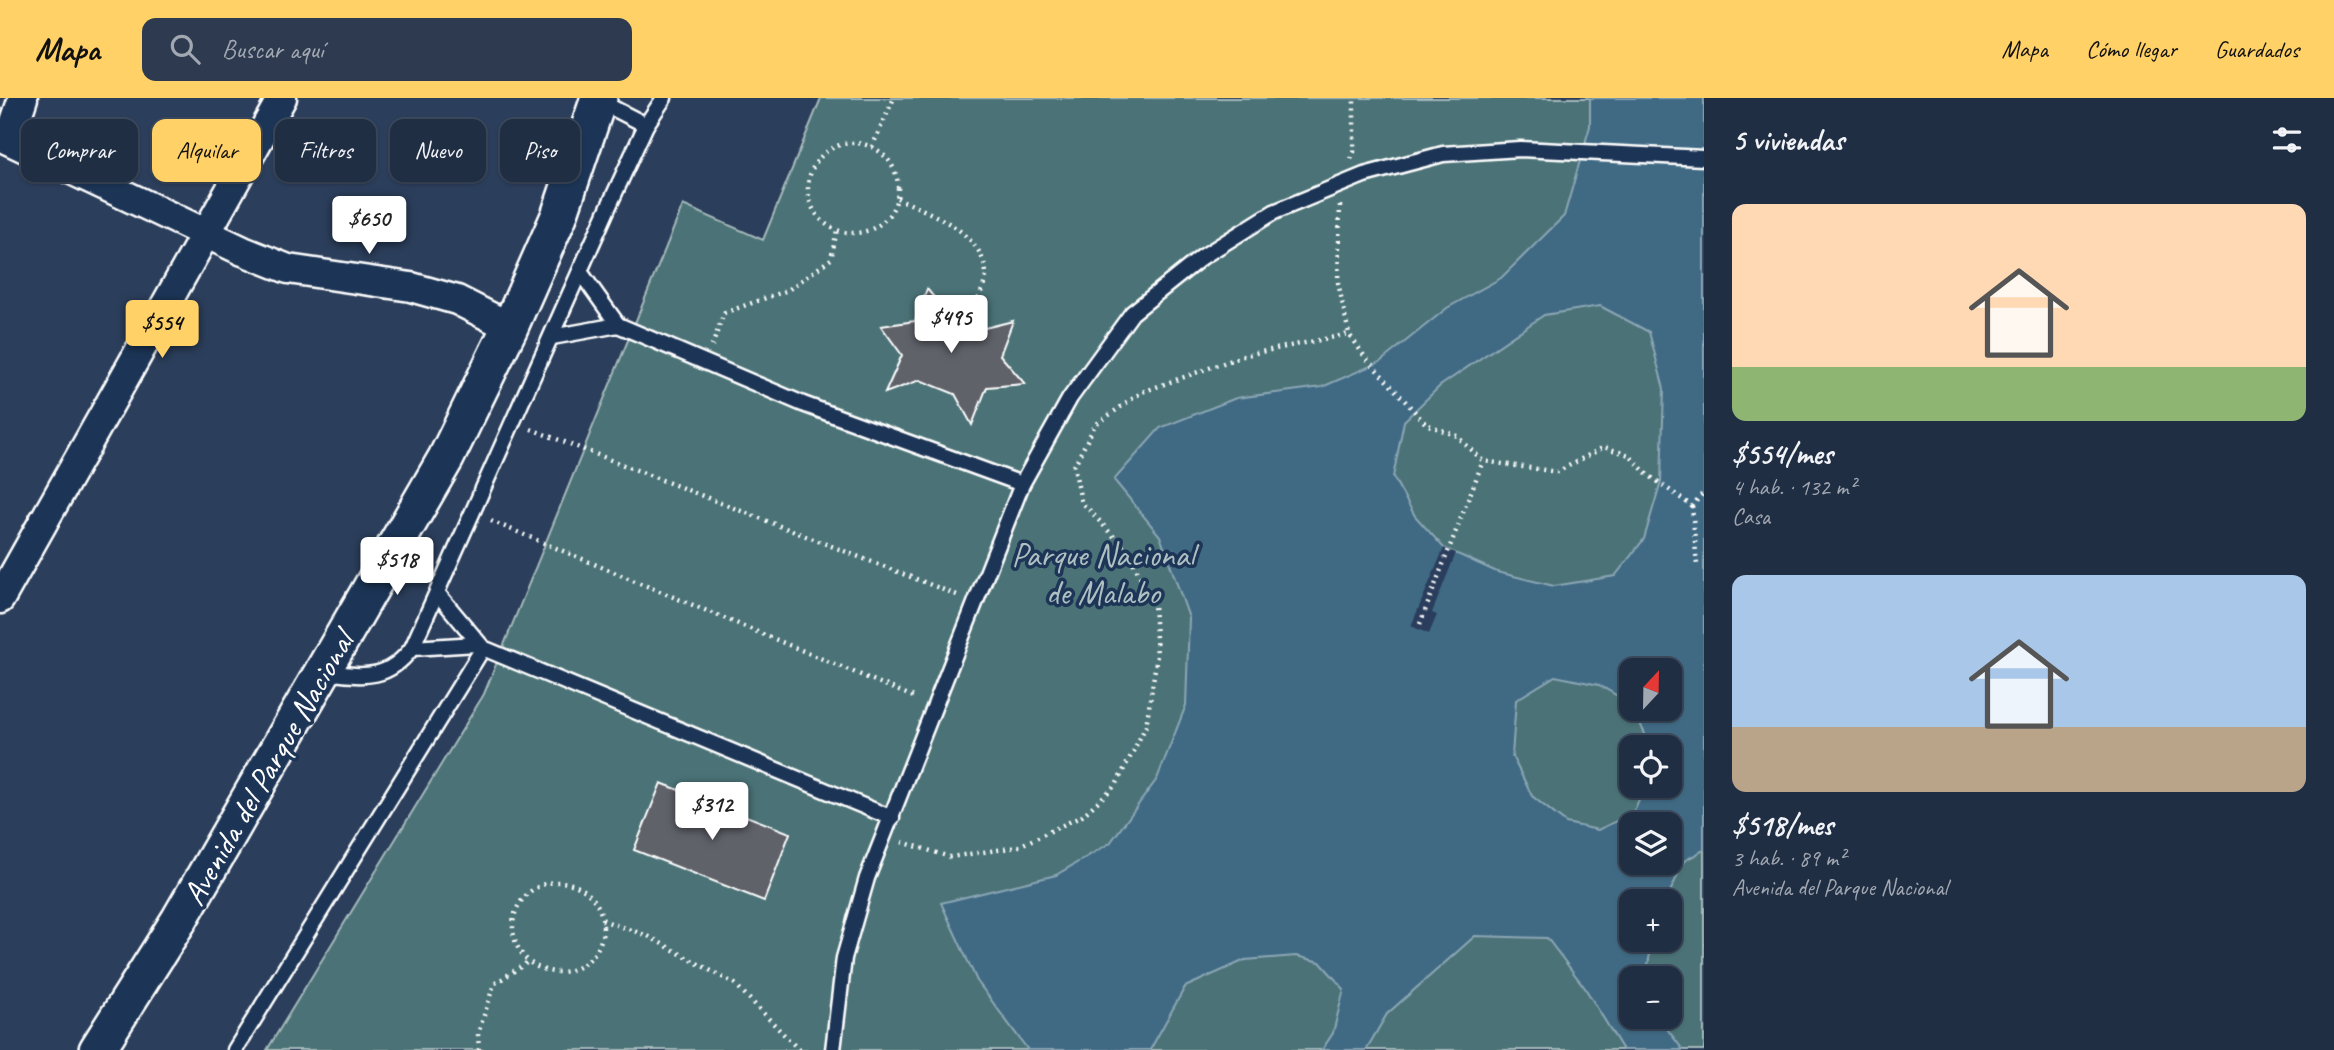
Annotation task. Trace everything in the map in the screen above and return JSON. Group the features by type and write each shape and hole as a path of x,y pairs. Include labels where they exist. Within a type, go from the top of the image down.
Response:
{"street":[{"path":"23,98 4,138 288,269 411,287 457,300 510,327"},
{"path":"2,592 282,98"},
{"name":"Avenida del Parque Nacional","path":"97,1050 179,920 446,458 510,327 559,216 599,99"}],"lane":[{"path":"322,672 368,677 395,666 412,648 646,125 664,98"},
{"path":"599,99 646,125"},
{"path":"833,1050 844,958 867,878 1023,484 1070,398 1132,313 1202,257 1273,212 1364,175 1443,154 1520,149 1704,158"},
{"path":"581,273 618,325 803,404 1023,484"},
{"path":"552,337 618,325"},
{"path":"438,594 480,646"},
{"path":"412,648 480,646 892,818"},
{"path":"235,1050 480,646"}],"path":[{"path":"872,147 894,98"},
{"path":"1354,98 1354,152 1340,185 1338,282 1349,334 1365,357 1426,424 1457,436 1483,461 1557,472 1604,447 1629,455 1647,474 1692,506"},
{"path":"848,144 872,147 885,156 894,168 898,183 897,198 891,213 881,224 852,233 837,230 825,223 810,200 811,173 817,162 835,147 848,144"},
{"path":"897,198 944,220 977,247 986,274 974,309"},
{"path":"706,363 724,313 788,290 831,259 837,230"},
{"path":"884,836 950,857 1017,847 1082,816 1116,785 1146,726 1157,656 1155,617 1154,604 1128,552 1082,501 1074,466 1094,425 1142,392 1246,355 1349,334"},
{"path":"514,423 976,603"},
{"path":"1420,624 1483,461"},
{"path":"1697,565 1692,506 1704,492"},
{"path":"474,514 936,706"},
{"path":"565,883 590,895 602,920 599,946 582,965 557,973 542,970 528,962 518,950 512,920 526,894 538,887 565,883"},
{"path":"602,920 648,936 735,984 799,1050"},
{"path":"479,1050 478,1034 494,984 528,962"}],"green space":[{"name":"Parque Nacional de Malabo","path":"821,98 1704,98 1704,1050 267,1050 484,694 683,205 763,240"}],"water":[{"path":"1590,98 1704,98 1704,850 1684,861 1682,865 1682,812 1633,812 1640,798 1682,798 1682,735 1645,735 1639,721 1682,721 1682,658 1619,658 1619,697 1599,685 1555,676 1516,700 1512,756 1532,796 1566,823 1598,830 1619,820 1619,875 1678,875 1671,889 1619,889 1619,952 1650,952 1648,966 1619,966 1619,1029 1667,1029 1683,1050 1623,1050 1585,988 1547,938 1475,936 1387,1014 1366,1050 1322,1050 1333,1033 1344,989 1320,962 1296,956 1245,960 1185,987 1150,1050 1028,1050 977,981 941,903 1056,875 1110,843 1157,779 1186,705 1189,618 1160,536 1114,480 1160,428 1236,398 1322,387 1380,362 1447,308 1501,278 1564,216 1590,126","holes":["1600,306 1649,332 1664,389 1661,481 1644,539 1615,576 1554,586 1497,572 1444,548 1415,516 1393,477 1404,421 1440,386 1544,315"]}],"pier":[{"path":"1444,548 1456,553 1432,613 1437,615 1429,634 1411,626"}],"building":[{"path":"927,289 946,312 985,328 1013,321 1000,355 1025,384 987,387 972,425 955,394 920,380 885,393 902,355 881,326 915,321"},
{"path":"661,783 790,833 764,901 634,850"}]}
